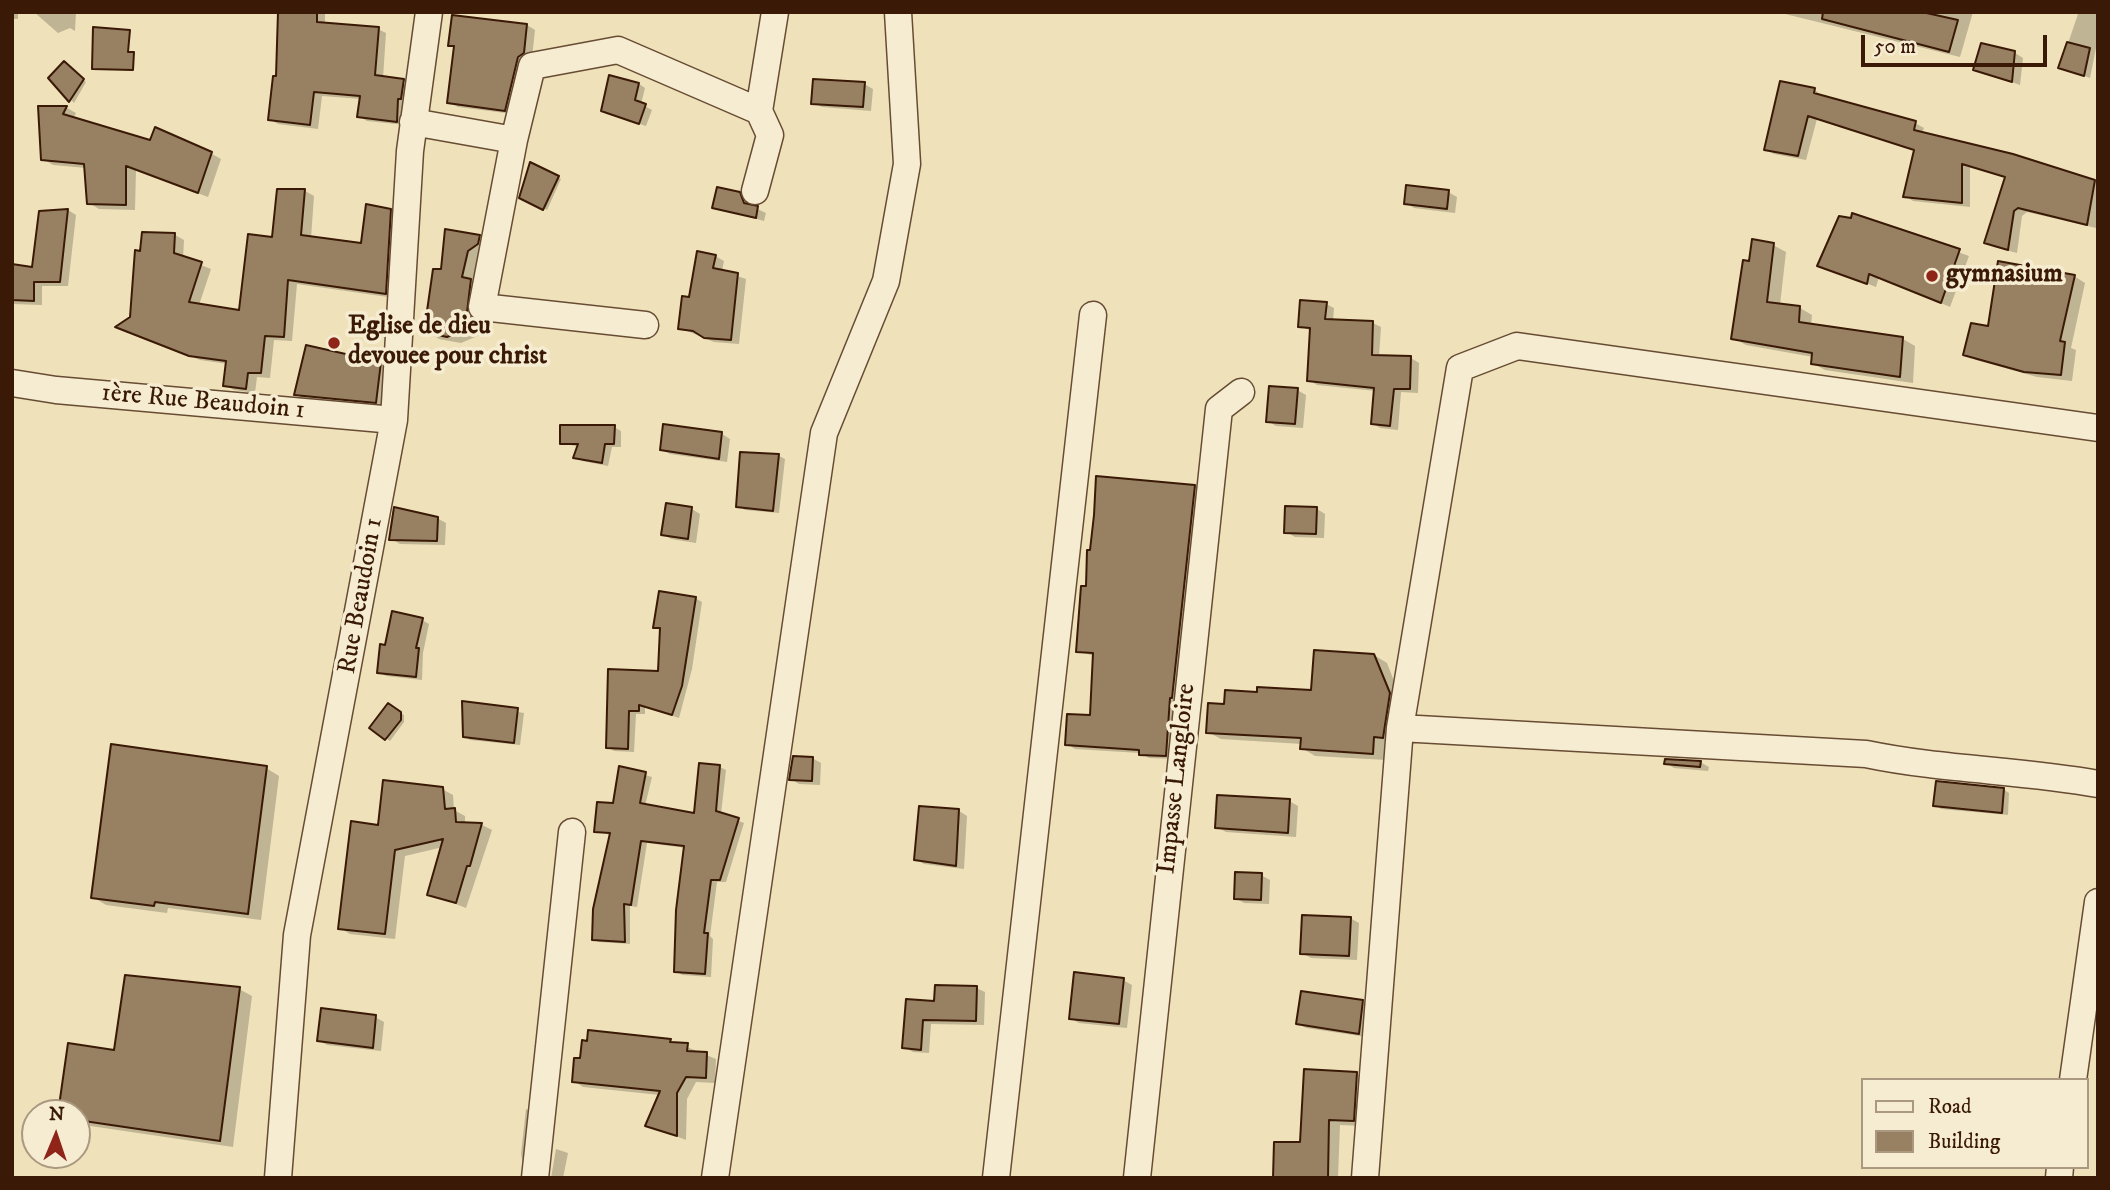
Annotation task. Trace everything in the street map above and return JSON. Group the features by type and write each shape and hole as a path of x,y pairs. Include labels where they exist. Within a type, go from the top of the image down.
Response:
{"street":[{"name":"Rue Beaudoin 1","path":"278,1178 297,935 394,420 413,122 429,12"},
{"path":"755,191 769,135 759,111 775,12"},
{"path":"715,1178 824,433 886,281 907,164 898,12"},
{"path":"645,325 482,307 514,140 532,66 618,50 759,111"},
{"path":"413,122 514,140"},
{"path":"996,1178 1093,315"},
{"path":"1365,1178 1400,728 1460,368 1517,346 2098,428"},
{"name":"1ère Rue Beaudoin 1","path":"12,383 56,390 394,420"},
{"name":"Impasse Langloire","path":"1137,1178 1219,409 1241,392"},
{"path":"1400,728 1866,754 1922,765 2046,775 2098,784"},
{"path":"535,1178 572,832"},
{"path":"2073,1078 2098,902"}],"building":[{"path":"278,12 317,12 317,22 379,27 375,75 404,79 401,99 398,99 397,122 357,117 360,96 314,92 310,125 268,120 273,76 276,76"},
{"path":"1823,12 1922,12 1958,20 1949,52 1822,19"},
{"path":"452,15 527,24 524,53 518,57 505,111 447,103 454,46 448,46"},
{"path":"93,27 130,30 128,52 134,52 133,70 92,69"},
{"path":"2067,42 2090,48 2084,76 2058,68"},
{"path":"1981,43 2015,51 2012,82 1973,70"},
{"path":"64,61 84,79 69,102 48,78"},
{"path":"609,75 639,83 635,100 646,104 639,124 601,111"},
{"path":"813,79 865,82 863,107 811,104"},
{"path":"1780,81 1815,88 1814,93 1916,121 1914,130 2013,154 2095,180 2087,225 2018,208 2014,211 2008,250 1984,243 2005,177 1962,164 1962,203 1903,197 1914,150 1808,116 1798,156 1764,150"},
{"path":"38,106 67,106 63,114 150,140 155,127 212,152 198,193 126,166 126,205 87,204 84,164 41,160"},
{"path":"530,162 559,176 543,210 519,198"},
{"path":"1406,185 1449,190 1447,209 1404,204"},
{"path":"717,187 740,192 744,203 758,206 756,218 712,208"},
{"path":"277,189 305,189 301,235 361,243 366,204 391,209 386,294 288,280 284,337 265,336 261,373 248,373 246,389 223,386 226,361 189,356 115,327 130,317 135,250 140,251 142,232 175,233 174,253 202,262 189,302 239,310 248,234 272,237"},
{"path":"68,209 60,282 34,282 34,301 12,300 12,264 32,267 39,211"},
{"path":"1852,213 1960,249 1941,303 1869,274 1867,284 1817,266 1839,216 1851,218"},
{"path":"445,229 480,235 478,244 468,251 462,277 471,279 467,312 475,325 447,337 424,332 433,269 441,269"},
{"path":"1752,239 1774,243 1767,302 1800,306 1799,322 1903,337 1900,377 1811,364 1812,353 1731,339 1743,260 1749,261"},
{"path":"697,251 716,255 713,268 738,273 731,340 704,338 693,331 678,329 682,296 689,297"},
{"path":"1998,261 2075,275 2060,341 2065,342 2061,375 2024,372 1963,355 1971,323 1988,326"},
{"path":"1300,300 1327,302 1325,319 1373,321 1372,355 1411,356 1410,389 1394,389 1390,426 1371,424 1374,388 1307,381 1310,328 1298,327"},
{"path":"306,345 381,362 376,403 294,395"},
{"path":"1269,386 1298,388 1295,424 1266,422"},
{"path":"663,424 722,432 719,459 660,450"},
{"path":"560,425 615,425 614,444 605,444 602,463 573,458 578,444 560,444"},
{"path":"740,452 779,454 773,511 736,507"},
{"path":"1096,476 1195,485 1170,698 1166,756 1139,755 1139,750 1065,745 1067,714 1090,715 1093,653 1076,652 1081,586 1086,586 1087,550 1090,550"},
{"path":"666,503 692,507 688,539 661,535"},
{"path":"1285,506 1317,507 1316,534 1284,533"},
{"path":"394,507 438,517 437,541 389,540"},
{"path":"659,591 696,597 682,686 672,715 639,705 639,711 629,711 628,749 606,748 608,669 658,671 660,628 653,628"},
{"path":"392,611 423,618 416,648 419,648 416,677 377,673 380,644 385,645"},
{"path":"1314,650 1374,654 1390,693 1383,738 1374,737 1373,754 1300,749 1301,738 1206,733 1208,703 1224,704 1225,690 1257,692 1257,687 1311,690"},
{"path":"462,701 518,708 514,743 463,737"},
{"path":"388,703 401,712 401,720 385,740 369,728"},
{"path":"111,744 267,766 248,914 155,902 154,906 91,898"},
{"path":"793,756 813,757 812,781 789,780"},
{"path":"1665,759 1701,761 1700,767 1664,764"},
{"path":"699,763 720,765 716,811 739,818 720,880 711,880 704,933 708,933 705,974 674,972 676,910 684,846 641,841 631,905 624,904 625,942 592,940 593,909 610,833 594,832 597,802 613,803 619,766 646,772 640,803 694,813"},
{"path":"383,780 443,787 445,809 455,808 456,822 482,823 470,866 467,866 456,903 427,895 443,839 395,850 385,934 338,929 351,821 378,825"},
{"path":"1936,781 2004,788 2002,813 1933,806"},
{"path":"1217,795 1290,799 1288,833 1215,828"},
{"path":"919,806 959,809 956,866 914,860"},
{"path":"1235,872 1262,873 1261,900 1234,899"},
{"path":"1302,915 1351,917 1349,956 1300,954"},
{"path":"1074,972 1124,978 1119,1024 1069,1019"},
{"path":"125,975 240,987 220,1141 91,1122 91,1099 60,1099 68,1043 114,1050"},
{"path":"935,985 977,986 976,1021 923,1020 921,1050 902,1048 906,999 934,1001"},
{"path":"1301,991 1363,1000 1359,1034 1296,1024"},
{"path":"321,1008 376,1015 373,1048 317,1041"},
{"path":"588,1030 671,1039 670,1042 688,1043 687,1051 707,1052 706,1078 686,1077 677,1093 677,1136 645,1126 660,1091 572,1082 574,1058 580,1058 582,1040 587,1041"},
{"path":"1304,1069 1357,1072 1354,1121 1329,1120 1328,1178 1273,1178 1274,1142 1300,1142"}],"place":[{"name":"gymnasium","path":"1932,276"},
{"name":"Eglise de dieu devouee pour christ","path":"334,343"}]}
